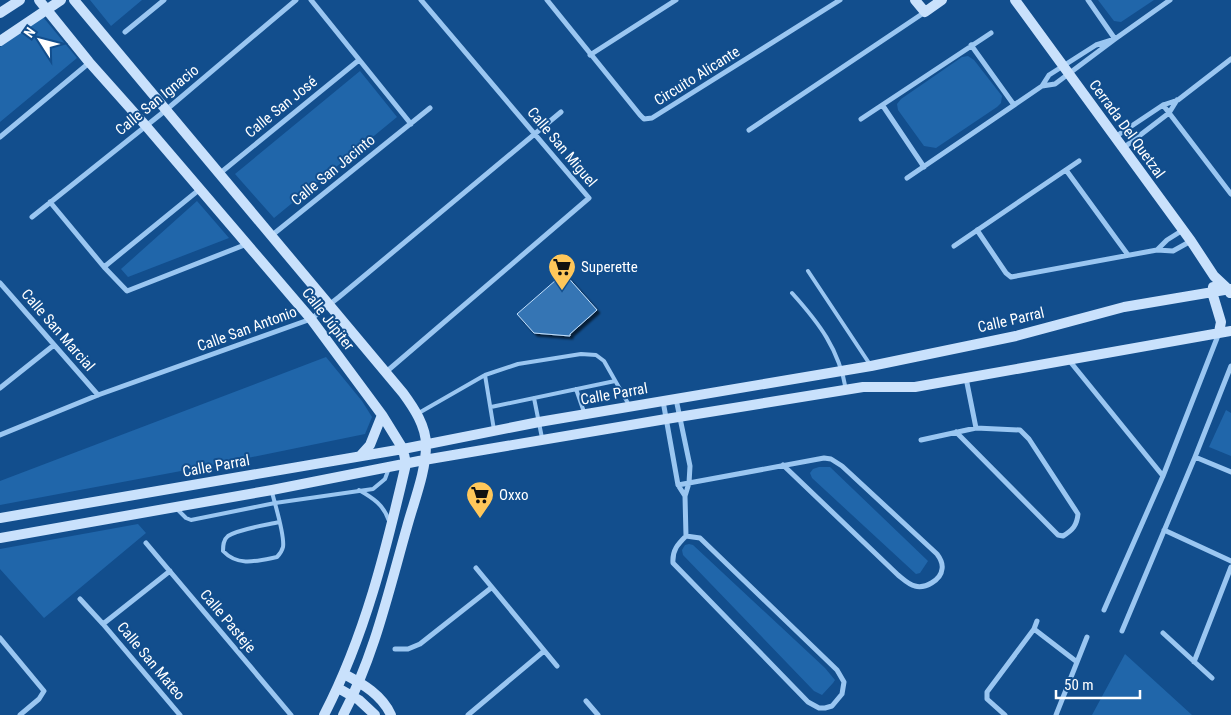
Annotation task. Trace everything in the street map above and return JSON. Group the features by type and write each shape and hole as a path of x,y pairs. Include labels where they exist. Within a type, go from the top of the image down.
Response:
{"street":[{"path":"0,13 20,0"},
{"name":"Calle Júpiter","path":"39,0 311,319 382,415 403,449 406,464 392,528 366,613 344,674 324,715"},
{"path":"0,41 61,0"},
{"name":"Calle Júpiter","path":"74,0 386,372 404,394 421,423 426,444 424,460 388,596 359,682 343,715"},
{"path":"125,32 164,0"},
{"name":"Calle San Ignacio","path":"32,216 166,110 296,0"},
{"path":"311,0 411,124"},
{"name":"Calle San Miguel","path":"386,372 588,200 588,196 421,0"},
{"name":"Circuito Alicante","path":"548,0 590,56 640,116 648,119 840,0"},
{"path":"590,56 676,0"},
{"path":"915,0 925,12"},
{"path":"749,130 942,0"},
{"name":"Cerrada Del Quetzal","path":"1015,0 1191,241 1214,276 1230,292"},
{"path":"1088,0 1115,39"},
{"path":"907,178 1042,86 1049,75 1066,70 1115,39 1170,0"},
{"path":"861,119 991,33"},
{"path":"1042,86 1055,84 1066,70 1096,45 1115,39"},
{"path":"972,45 1014,105"},
{"name":"Calle San José","path":"219,174 359,60"},
{"path":"1122,149 1169,113 1178,100 1231,60"},
{"path":"0,137 90,62"},
{"path":"1114,138 1163,105 1178,100"},
{"path":"1163,105 1231,194"},
{"path":"883,106 924,167"},
{"name":"Calle San Jacinto","path":"271,236 430,108"},
{"name":"Calle San Antonio","path":"0,435 98,395 311,319 561,112"},
{"path":"954,246 1079,161"},
{"path":"1066,170 1128,255"},
{"path":"104,267 200,189"},
{"path":"50,202 122,288 129,291 247,244"},
{"path":"977,230 1006,273 1011,277 1158,250 1173,251 1191,241"},
{"path":"1158,250 1167,240 1183,230"},
{"path":"1104,610 1163,476 1219,332 1221,322 1212,292 1214,276"},
{"name":"Calle San Marcial","path":"0,283 98,395"},
{"name":"Calle Parral","path":"0,518 403,449 584,414 871,366 1016,336 1124,307 1212,292 1230,292"},
{"path":"0,538 272,490 424,460 666,419 863,387 915,387 1231,331"},
{"path":"0,388 54,345"},
{"path":"1068,359 1163,476"},
{"path":"1122,631 1231,366"},
{"path":"966,377 976,428"},
{"path":"676,399 690,466 689,483 685,496 686,536 675,547 672,556 673,563 808,702 819,708 832,706 842,694 844,682 837,670 700,538 686,536"},
{"path":"663,401 678,485 685,496"},
{"path":"360,456 370,446 382,415"},
{"path":"921,440 956,432 976,428 1020,430 1029,439 1078,514 1078,522 1073,530 1063,536 1058,535 956,432"},
{"path":"1195,457 1231,472"},
{"path":"678,485 783,465 824,458 831,459 837,462 937,554 942,564 942,570 937,579 924,587 913,586 898,575 783,465"},
{"path":"1164,530 1231,561"},
{"name":"Calle Pasteje","path":"146,543 290,715"},
{"path":"1194,662 1231,567"},
{"path":"476,568 557,666"},
{"path":"103,624 170,571"},
{"path":"395,649 408,648 420,644 492,588"},
{"name":"Calle San Mateo","path":"80,599 180,715"},
{"path":"1005,715 990,702 986,696 987,692 1034,629 1038,620"},
{"path":"1034,629 1077,662"},
{"path":"1163,633 1212,678"},
{"path":"1056,715 1087,637"},
{"path":"0,638 44,691 39,699 20,715"},
{"path":"468,715 544,650"},
{"path":"344,674 359,682 380,698 391,715"},
{"path":"338,688 353,696 376,715"},
{"path":"586,701 598,715"}],"lane":[{"path":"808,271 871,366"},
{"path":"792,293 824,332 842,371 846,390"},
{"path":"416,414 485,375 518,364 582,354 596,355 604,361 630,406"},
{"path":"485,375 494,432"},
{"path":"491,407 615,381"},
{"path":"576,390 584,414"},
{"path":"534,398 542,440"},
{"path":"175,507 182,515 191,520 275,503 373,488 385,479 389,468"},
{"path":"272,490 284,541 283,550 277,557 245,562 230,559 223,551 224,541 228,536 243,530 279,522"},
{"path":"358,490 380,504 387,512 392,528"}],"shaded area":[{"path":"90,0 142,0 111,26"},
{"path":"1098,0 1154,0 1121,22 1114,21"},
{"path":"43,17 77,58 0,122 0,47"},
{"path":"968,56 974,60 1002,96 1001,103 936,148 924,146 898,110 897,104 901,99 962,57"},
{"path":"360,71 397,117 274,218 235,174"},
{"path":"197,201 229,238 128,277 121,269"},
{"path":"326,357 362,401 372,417 365,434 0,505 0,481"},
{"path":"1226,410 1231,413 1231,456 1209,447"},
{"path":"830,467 928,561 920,573 916,574 812,478 810,473 813,469"},
{"path":"138,524 146,533 44,618 0,569 0,549"},
{"path":"685,545 693,545 825,668 835,680 822,695 814,691 683,555 682,550"},
{"path":"1125,654 1192,715 1092,715"}],"building":[{"name":"Superette","path":"564,273 597,310 570,336 534,333 517,314"}],"place":[{"name":"Superette","path":"562,291"},
{"name":"Oxxo","path":"480,519"}]}
